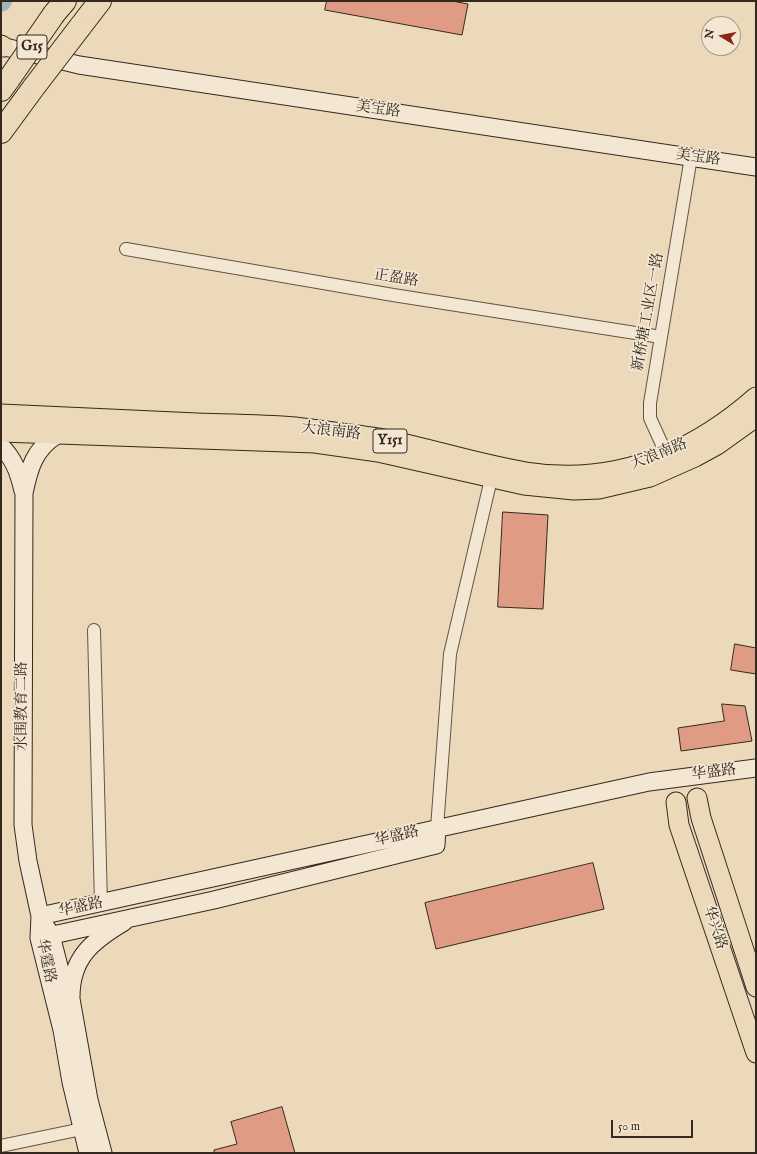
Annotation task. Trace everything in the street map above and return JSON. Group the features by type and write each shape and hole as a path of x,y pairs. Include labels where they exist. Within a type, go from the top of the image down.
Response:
{"highway":[{"name":"G15","path":"1,132 100,1"},
{"name":"G15","path":"5,85 60,8"}],"main road":[{"name":"美宝路","path":"2,46 79,66 756,167"},
{"name":"大浪南路","path":"1,432 316,443 378,452 491,479 551,489 599,489 632,482 669,462 735,415 756,397"},
{"name":"大浪南路","path":"1,414 292,427 385,440 526,472 550,474 596,474 623,470 645,464 669,462 717,445 756,417"},
{"path":"24,493 28,474 35,456 44,444 56,435"},
{"path":"1,446 13,460 18,471 24,493"},
{"name":"水围教育二路","path":"24,493 23,825 28,861 40,916"},
{"name":"华盛路","path":"40,916 662,780 756,768"},
{"name":"华盛路","path":"676,802 697,798"},
{"name":"华兴路","path":"697,798 701,818 756,987"},
{"name":"华兴路","path":"676,802 679,825 756,1053"},
{"name":"华盛路","path":"45,936 137,917 436,845 437,828"},
{"name":"华霆路","path":"40,916 45,936 71,1082 88,1153"},
{"path":"71,999 72,976 81,956 103,936 123,923 137,917"},
{"name":"华霆路","path":"45,936 71,999 89,1100 103,1153"}],"street":[{"name":"新桥塘工业区一路","path":"669,462 650,418 650,403 691,157"},
{"name":"正盈路","path":"126,248 362,290 661,337"},
{"path":"437,828 450,654 491,479"},
{"path":"94,630 100,904"},
{"path":"1,1146 82,1129"}],"building":[{"path":"327,1 452,1 468,4 462,35 325,10"},
{"path":"503,512 548,515 543,609 498,607"},
{"path":"735,644 756,648 756,674 731,670"},
{"path":"722,704 745,706 752,741 681,751 678,728 724,721"},
{"path":"593,863 604,909 436,949 425,903"},
{"path":"282,1107 295,1153 214,1153 214,1150 237,1144 231,1122"}]}
